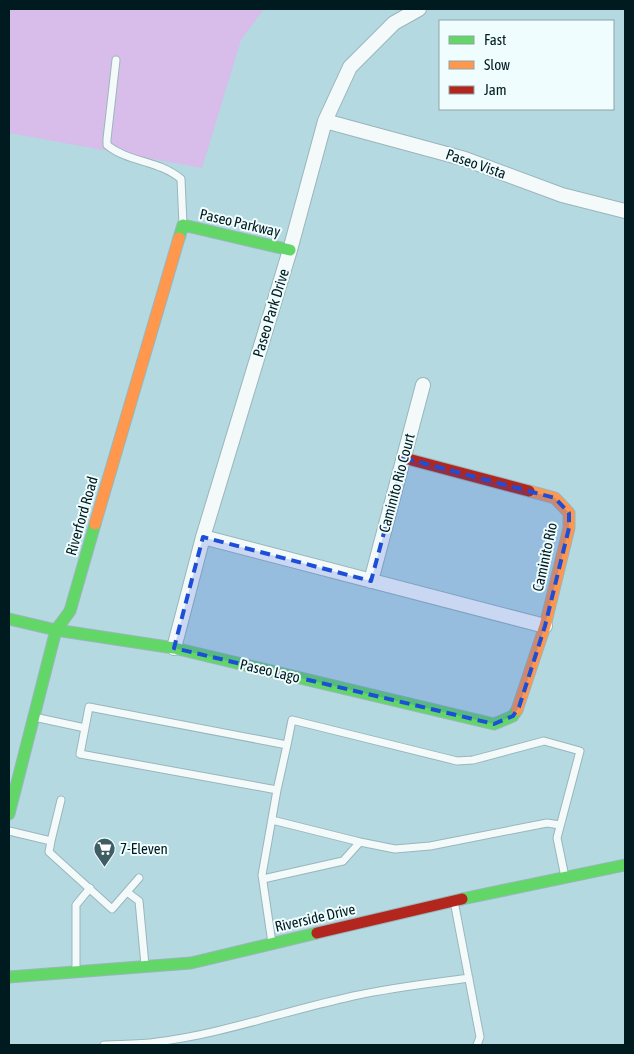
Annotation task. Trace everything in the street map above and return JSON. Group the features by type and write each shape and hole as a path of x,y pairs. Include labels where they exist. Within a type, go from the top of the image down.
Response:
{"street":[{"name":"Paseo Park Drive","path":"174,648 203,537 290,250 325,122 350,67 394,23 419,9"},
{"name":"Paseo Vista","path":"325,122 465,159 562,195 625,211"},
{"name":"Paseo Parkway","path":"183,225 290,250"},
{"name":"Riverford Road","path":"9,812 56,630 70,611 183,225"},
{"name":"Caminito Rio Court","path":"371,581 423,385"},
{"name":"Caminito Rio","path":"404,458 556,498 569,513 569,528 545,626 519,707 513,716 494,724 483,722"},
{"path":"203,537 545,626"},
{"name":"Paseo Lago","path":"9,619 56,630 174,648 483,722"},
{"name":"Riverside Drive","path":"9,977 191,963 453,900 625,865"}],"lane":[{"path":"116,60 107,145 116,153 171,170 181,179 183,225"},
{"path":"277,790 80,754 89,707 287,745"},
{"path":"34,717 85,728"},
{"path":"272,943 263,879 277,790 292,720 457,761 473,760 544,741 580,751 560,825 558,843 565,877"},
{"path":"61,800 49,852 112,909 139,878"},
{"path":"272,820 395,849 430,846 547,823 560,825"},
{"path":"9,831 51,841"},
{"path":"263,879 343,861 360,842"},
{"path":"76,972 76,906 90,888"},
{"path":"127,892 139,901 145,966"},
{"path":"453,900 480,1037 476,1045"},
{"path":"104,1045 155,1043 178,1039 346,998 400,987 468,978"}],"highlighted area":[{"path":"404,458 555,498 569,513 569,528 545,626 519,707 513,716 494,724 174,648 203,537 371,581"}],"shaded area":[{"path":"9,9 264,9 241,40 202,168 9,133"}],"traffic: fast":[{"path":"179,238 183,225 290,250"},
{"path":"9,814 56,630 70,611 95,524"},
{"path":"9,619 56,630 174,648 494,724 513,716 517,710"},
{"path":"462,899 625,865"},
{"path":"9,977 191,963 317,933"}],"traffic: slow":[{"path":"95,524 179,238"},
{"path":"517,710 545,626 569,528 569,513 555,498 529,491"}],"traffic: jam":[{"path":"404,458 529,491"},
{"path":"317,933 462,899"}],"place":[{"name":"7-Eleven","path":"104,868"}]}
